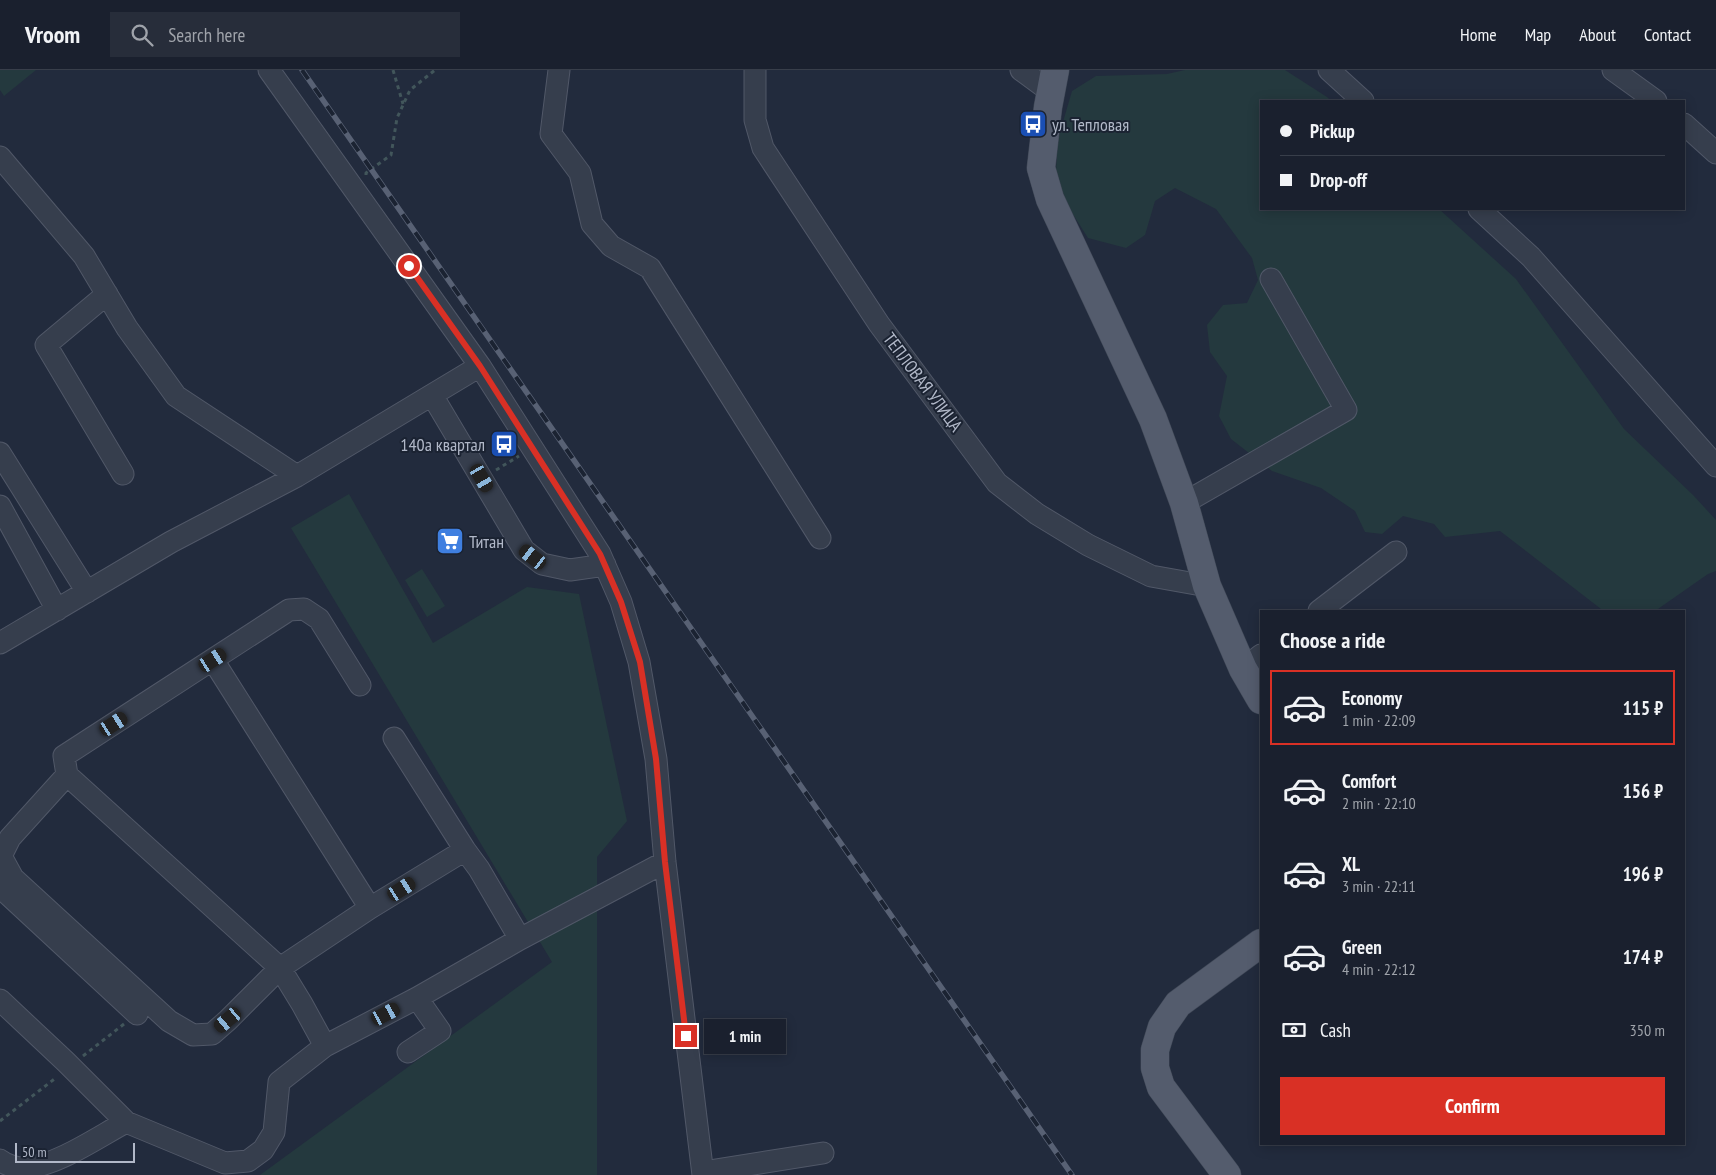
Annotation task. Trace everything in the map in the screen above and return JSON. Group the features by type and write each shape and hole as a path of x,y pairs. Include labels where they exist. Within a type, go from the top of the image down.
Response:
{"main road":[{"path":"1053,81 1040,168 1050,199 1153,419 1184,503 1207,586 1252,662 1260,696"},
{"path":"1227,1175 1161,1087 1155,1068 1155,1050 1162,1027 1178,1004 1260,944"}],"street":[{"path":"269,70 480,366 600,554 621,602 640,662 656,759 665,862 703,1173 823,1153"},
{"path":"559,70 551,134 580,174 592,224 611,246 650,268 820,538"},
{"name":"ТЕПЛОВАЯ УЛИЦА","path":"755,70 755,120 763,148 879,324 998,483 1037,514 1088,545 1151,576 1207,586"},
{"path":"1021,70 1053,81"},
{"path":"1329,70 1362,100"},
{"path":"1613,70 1655,100"},
{"path":"1685,125 1716,153"},
{"path":"0,157 84,256 127,328 176,396 297,476"},
{"path":"1480,210 1531,257 1716,466"},
{"path":"1184,503 1346,410 1271,279"},
{"path":"107,294 46,344 123,474"},
{"path":"0,643 171,542 297,476 480,366"},
{"path":"432,395 524,550 542,564 570,570 605,565"},
{"path":"0,453 87,592"},
{"path":"0,506 57,610"},
{"path":"1320,610 1396,552"},
{"path":"325,1046 280,968 66,775 64,756 289,610 304,609 319,619 360,684"},
{"path":"213,660 370,908"},
{"path":"394,738 479,869 520,939"},
{"path":"66,775 10,838 1,856 12,878 169,1021 193,1035 212,1034 280,968 370,908 465,850"},
{"path":"0,1000 126,1122 225,1163 248,1160 263,1150 274,1132 279,1082 325,1046 417,998 520,939 665,862"},
{"path":"0,886 137,1014"},
{"path":"408,1052 440,1031 417,998"},
{"path":"0,1160 19,1172 58,1159 126,1122"}],"path":[{"path":"393,70 403,105"},
{"path":"365,179 366,173 391,155 397,118 410,90 435,70"},
{"path":"498,469 519,456"}],"green space":[{"path":"0,70 36,70 4,96 0,90"},
{"path":"1185,70 1285,70 1327,97 1330,100 1260,100 1260,210 1440,210 1516,279 1624,429 1693,495 1716,520 1716,571 1708,574 1656,610 1601,609 1500,531 1445,537 1434,524 1403,516 1382,534 1365,532 1355,511 1321,488 1272,471 1231,439 1219,416 1227,376 1210,352 1207,325 1223,305 1247,303 1258,280 1252,258 1216,209 1175,188 1155,201 1145,235 1126,248 1088,238 1055,186 1058,139 1072,91 1096,76 1167,74"},
{"path":"349,494 433,643 527,587 579,594 627,821 597,857 597,1175 260,1175 552,962 291,528"},
{"path":"422,569 445,606 427,617 405,580"}],"railway":[{"path":"302,70 1072,1175"}],"place":[{"name":"ул. Тепловая","path":"1033,124"},
{"name":"140а квартал","path":"504,444"},
{"name":"Титан","path":"450,541"}],"route":[{"path":"409,266 480,366 600,554 621,602 640,662 656,759 665,862 686,1036"}]}
